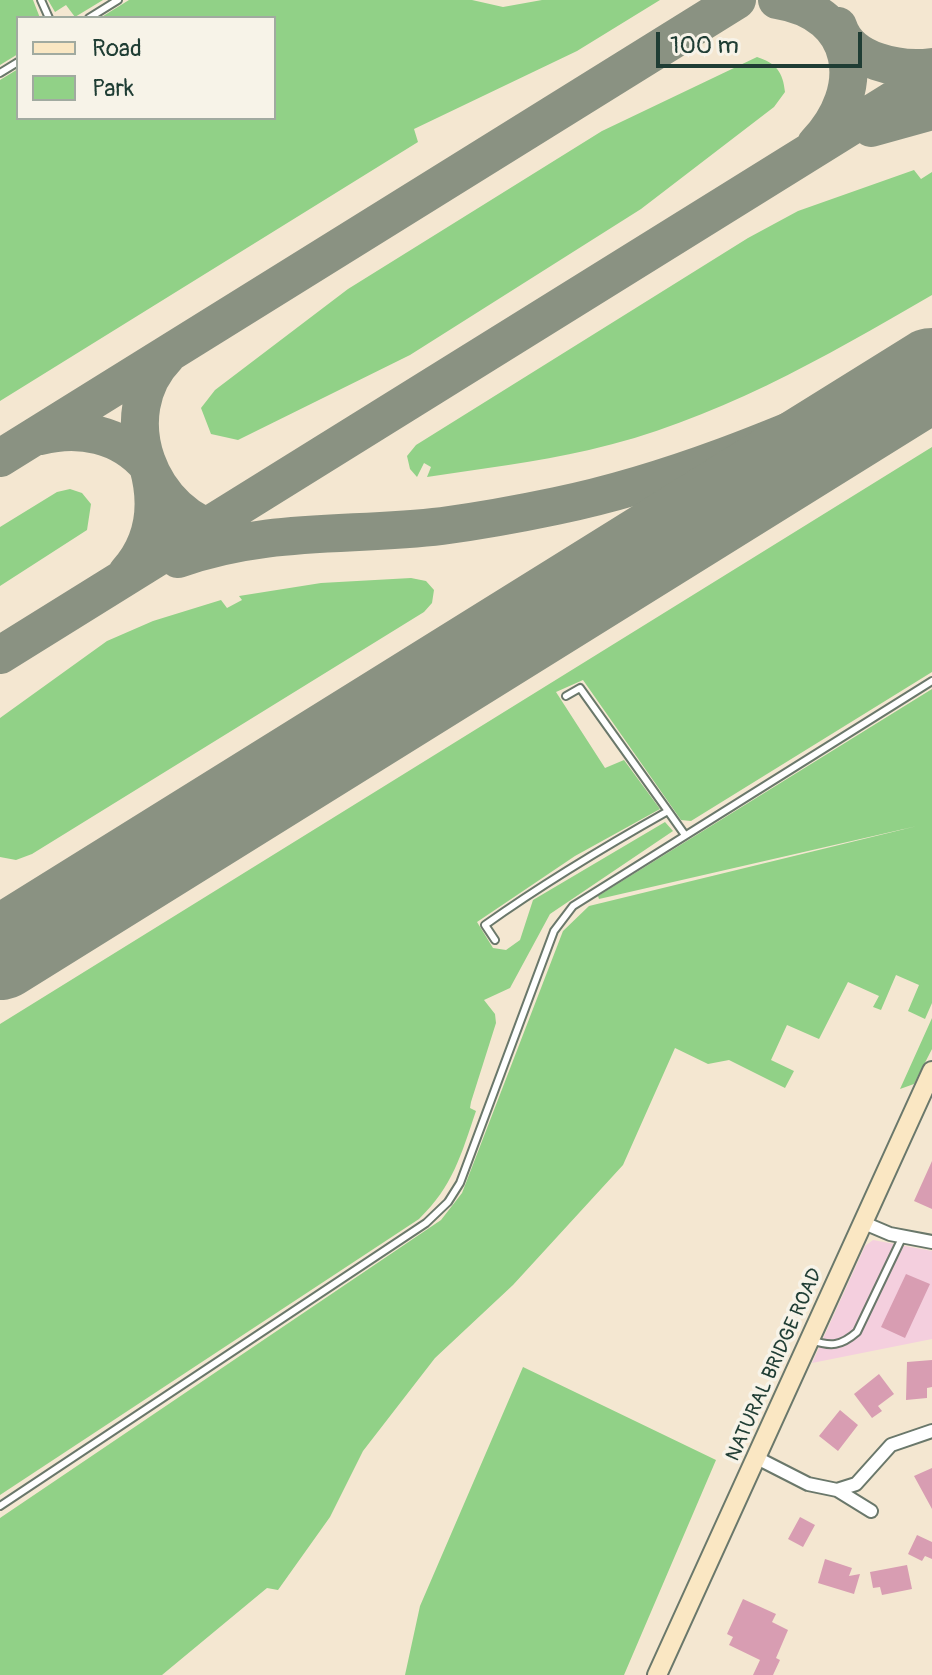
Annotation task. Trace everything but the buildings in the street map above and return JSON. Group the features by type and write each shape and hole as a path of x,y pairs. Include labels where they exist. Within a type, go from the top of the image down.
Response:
{"main road":[{"name":"NATURAL BRIDGE ROAD","path":"657,1675 930,1081"}],"street":[{"path":"864,1223 902,1238 932,1242"},
{"path":"837,1490 856,1484 891,1445 932,1431"},
{"path":"757,1458 808,1484 837,1490 871,1511"}],"lane":[{"path":"92,16 118,0"},
{"path":"0,1506 426,1223 448,1202 460,1183 554,931 573,906 932,681"},
{"path":"566,696 580,688 685,835"},
{"path":"495,940 485,925 552,877 668,811"},
{"path":"811,1340 830,1346 846,1341 857,1332 902,1238"}],"shaded area":[{"path":"873,1240 932,1251 932,1339 812,1363 865,1246"}],"green space":[{"path":"0,0 33,0 39,16 16,16 16,55 0,65"},
{"path":"48,0 103,0 77,16 66,5 55,12"},
{"path":"129,0 472,0 503,7 542,0 660,0 577,51 414,129 418,142 0,401 0,80 16,70 16,120 276,120 276,16 103,16"},
{"path":"757,57 774,65 782,79 785,92 774,107 641,209 410,355 238,440 211,434 201,408 215,390 348,289 602,131"},
{"path":"914,170 921,179 932,172 932,295 766,386 635,438 549,458 427,477 431,467 424,463 417,477 410,469 407,456 416,445 748,238 798,211"},
{"path":"932,447 932,672 691,821 681,820 583,680 556,692 605,768 624,760 660,809 575,856 477,922 493,948 506,950 520,940 533,900 665,822 673,831 550,914 510,988 484,1000 495,1014 496,1023 471,1102 470,1108 476,1111 455,1169 431,1207 419,1219 0,1495 0,1024"},
{"path":"70,489 82,493 91,504 87,530 0,586 0,527 57,492"},
{"path":"411,578 426,581 434,590 432,603 424,612 32,854 16,860 0,857 0,718 107,641 153,621 221,600 227,608 242,600 239,596 321,583"},
{"path":"932,689 932,1003 925,1019 908,1011 919,985 896,975 881,1010 873,1007 879,996 848,982 819,1039 787,1025 771,1060 794,1071 785,1088 729,1060 708,1064 675,1048 623,1165 513,1285 435,1358 363,1451 330,1517 278,1590 267,1588 162,1675 0,1675 0,1518 441,1220 462,1193 563,931 589,906 917,826 599,899 598,896"},
{"path":"932,1018 932,1049 914,1084 900,1089"},
{"path":"523,1367 716,1460 624,1675 405,1675 420,1606"}],"taxiway":[{"path":"0,458 737,0"},
{"path":"777,0 804,8 825,20 839,37 847,57 848,78 843,101 833,123 816,144"},
{"path":"838,26 853,48 877,62 905,67 932,67"},
{"path":"0,655 932,76"},
{"path":"871,128 932,111"},
{"path":"167,356 150,380 141,406 140,434 146,461 159,486 177,507 200,523 227,533"},
{"path":"178,559 277,537 442,526 605,495 747,448 932,371"},
{"path":"40,436 70,432 98,435 125,446 148,466 153,495 152,522 144,549 127,573"},
{"path":"0,928 33,925 63,914"}],"runway":[{"path":"0,954 932,374"}]}
